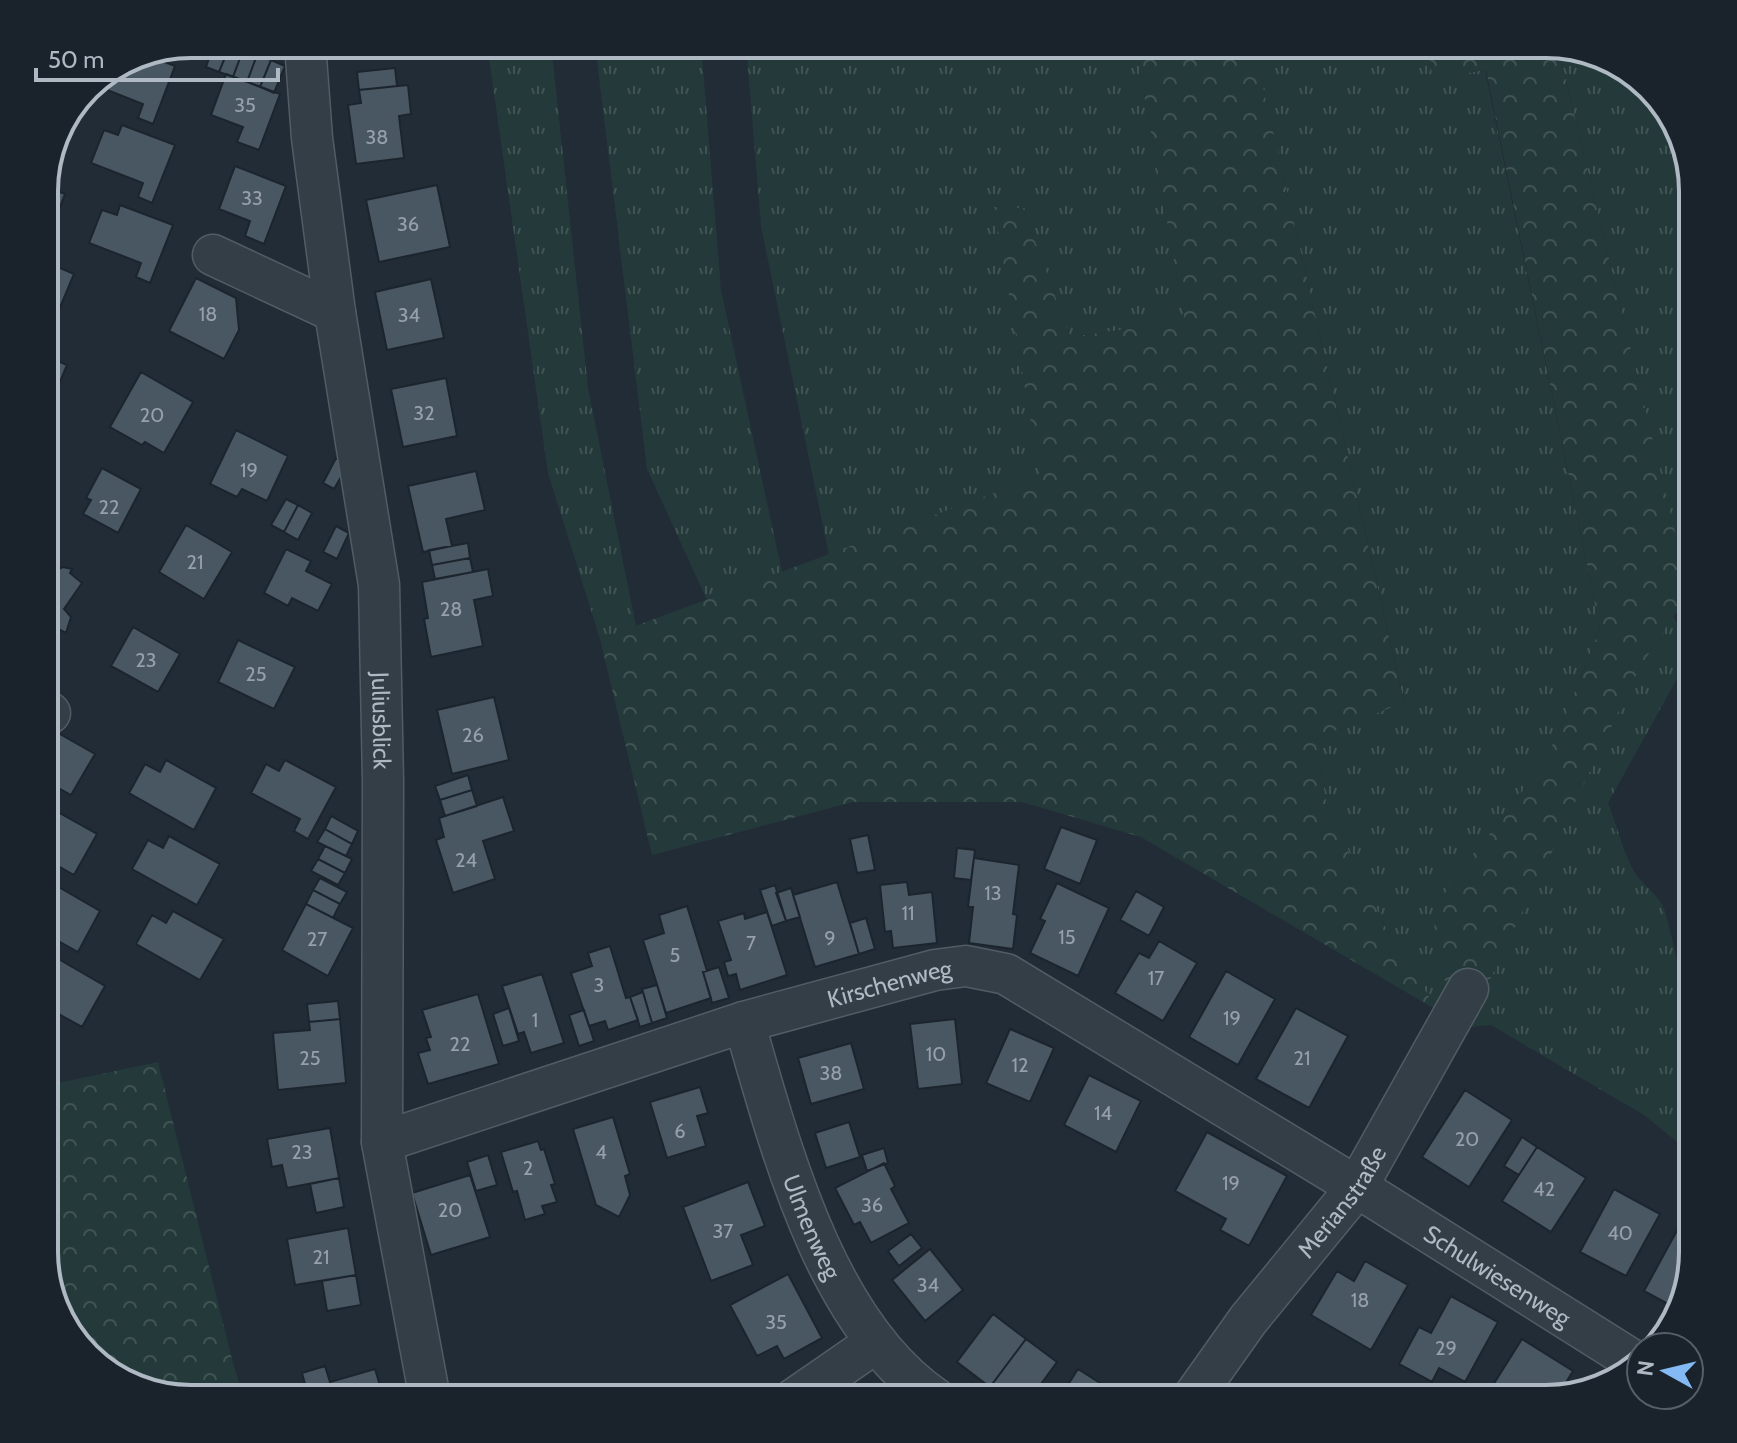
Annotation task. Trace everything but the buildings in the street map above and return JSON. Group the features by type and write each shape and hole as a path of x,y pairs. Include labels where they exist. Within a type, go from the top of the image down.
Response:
{"street":[{"name":"Juliusblick","path":"304,58 335,312 379,585 383,781 382,1142 427,1385"},
{"path":"213,255 335,312"},
{"name":"Kirschenweg","path":"382,1142 744,1022 935,970 966,966 1006,974 1357,1187"},
{"name":"Merianstraße","path":"1202,1385 1248,1320 1357,1187 1468,989"},
{"name":"Ulmenweg","path":"744,1022 788,1172 838,1283 875,1343 921,1385"},
{"name":"Schulwiesenweg","path":"1357,1187 1625,1355"},
{"path":"814,1385 875,1343"}],"green space":[{"path":"489,58 553,58 588,388 636,626 600,639 548,473"},
{"path":"597,58 702,58 721,290 782,572 707,600 647,469"},
{"path":"747,58 1138,58 1185,321 1070,337 1023,208 995,208 1041,476 829,555 761,226"},
{"path":"1138,58 1256,58 1404,702 1315,739 1327,806 1397,951 1440,1012 1141,837 1022,802 853,802 652,855 600,639 1040,476 994,207 1023,208 1070,337 1185,321"},
{"path":"1256,58 1429,58 1433,78 1485,70 1600,629 1556,739 1511,809 1466,862 1639,669 1673,616 1679,626 1679,675 1608,803 1631,865 1638,878 1663,906 1671,934 1679,973 1679,1143 1644,1115 1491,1025 1465,1027 1440,1012 1397,951 1327,806 1315,739 1404,701"},
{"path":"1429,58 1561,60 1679,549 1679,610 1639,669 1482,996 1439,978 1433,911 1466,862 1511,809 1556,739 1600,629 1486,70 1433,78"},
{"path":"1561,60 1589,65 1613,76 1634,91 1661,124 1676,165 1679,191 1679,550"},
{"path":"158,1062 240,1385 173,1384 148,1378 124,1367 103,1352 85,1333 63,1287 58,1261 58,1083"}]}
